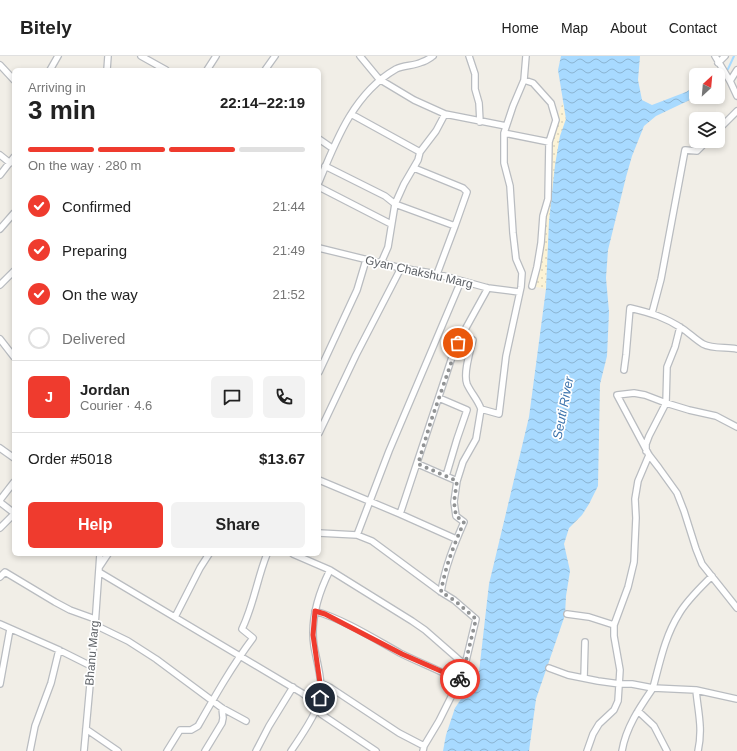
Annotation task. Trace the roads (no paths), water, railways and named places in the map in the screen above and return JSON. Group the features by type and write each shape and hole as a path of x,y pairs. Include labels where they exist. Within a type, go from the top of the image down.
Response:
{"street":[{"path":"51,68 58,56"},
{"path":"108,56 108,68"},
{"path":"141,56 162,68"},
{"path":"208,68 216,56"},
{"path":"266,68 275,56"},
{"path":"321,177 341,129 351,114 379,80 398,68 423,62 433,56"},
{"path":"469,56 475,74 475,88 479,103 480,122"},
{"path":"481,409 499,414 506,356 521,287 522,273 516,259 510,186 504,163 504,133 524,80 526,56"},
{"path":"715,56 737,96"},
{"path":"718,63 725,56"},
{"path":"363,57 379,80 414,100 445,114 506,126"},
{"path":"0,65 12,78"},
{"path":"728,79 737,70"},
{"path":"524,80 532,83 551,103 556,120 549,142 548,199 543,216 541,243 532,286"},
{"path":"725,123 737,111"},
{"path":"351,114 420,152"},
{"path":"381,263 388,247 395,204 404,184 418,160 420,152 436,131 445,114"},
{"path":"504,133 549,142"},
{"path":"321,140 332,148"},
{"path":"652,313 661,279 685,150 697,151 700,148"},
{"path":"0,155 10,163"},
{"path":"0,175 12,160"},
{"path":"325,166 385,196 395,204 455,226"},
{"path":"414,168 463,188 467,192 437,274"},
{"path":"321,188 391,224"},
{"path":"0,229 12,215"},
{"name":"Gyan Chakshu Marg","path":"321,249 401,268 437,274 488,288 519,292"},
{"path":"321,368 357,290 366,260"},
{"path":"321,429 356,355 401,268"},
{"path":"0,285 12,274"},
{"path":"357,535 389,451 461,281"},
{"path":"400,514 418,464 454,351 488,288"},
{"path":"624,370 630,308 652,313 680,327 702,343 737,349"},
{"path":"587,751 593,734 599,724 614,710 618,702 620,684 614,624 628,587 634,562 636,518 635,499 638,481 647,453 649,436 666,403 667,367 675,347 680,327"},
{"path":"441,592 444,576 456,539 464,522 456,516 454,502 457,481 463,462 476,439 481,409 478,401 466,382 465,376 473,340 462,334"},
{"path":"0,339 12,354"},
{"path":"737,427 716,416 688,410 644,395 634,393 617,395 647,453 677,493 702,564 737,608"},
{"path":"439,398 467,410 446,476"},
{"path":"0,448 12,457"},
{"path":"418,464 457,481"},
{"path":"321,481 456,539"},
{"path":"12,485 0,500 1,503 12,511"},
{"path":"0,528 12,515"},
{"path":"320,683 331,688 424,748 440,721 463,673 476,619 454,600 377,545 357,535 321,533"},
{"name":"Bhanu Marg","path":"84,751 100,556"},
{"path":"107,556 99,569 239,656 293,687 318,705 321,714 376,751"},
{"path":"175,616 208,556"},
{"path":"167,751 180,730 191,730 198,726 239,656 253,638 242,629 250,613 262,566 266,556"},
{"path":"298,556 330,570 425,630 465,665"},
{"path":"291,751 318,705 320,698 320,683 313,635 315,611 320,590 330,570"},
{"path":"0,577 4,572 55,602 95,622 128,641 156,658 222,708 246,721"},
{"path":"622,751 626,737 638,711 653,688 664,647 672,626 680,612 712,576"},
{"path":"315,611 331,617 402,654 443,672 459,681"},
{"path":"567,614 589,617 614,624"},
{"path":"0,624 91,666"},
{"path":"0,684 10,629"},
{"path":"584,678 585,642"},
{"path":"30,751 35,726 51,683 58,650"},
{"path":"549,668 584,678 620,684 632,684 653,688 696,690 737,699"},
{"path":"256,751 293,687"},
{"path":"696,690 701,726 698,751"},
{"path":"205,751 222,723 222,708"},
{"path":"638,711 654,726 667,751"},
{"path":"86,729 118,751"}],"water":[{"name":"Seuti River","path":"561,56 640,56 638,80 642,100 652,105 689,90 689,100 656,116 644,126 632,156 608,250 606,278 609,312 607,356 600,384 598,486 582,515 569,528 564,544 570,571 565,615 536,699 529,751 443,751 446,735 455,708 479,672 489,584 529,417 546,289 549,222 555,165 560,136 566,119 558,70"}],"waterway":[{"path":"725,72 728,69 734,56"}]}
